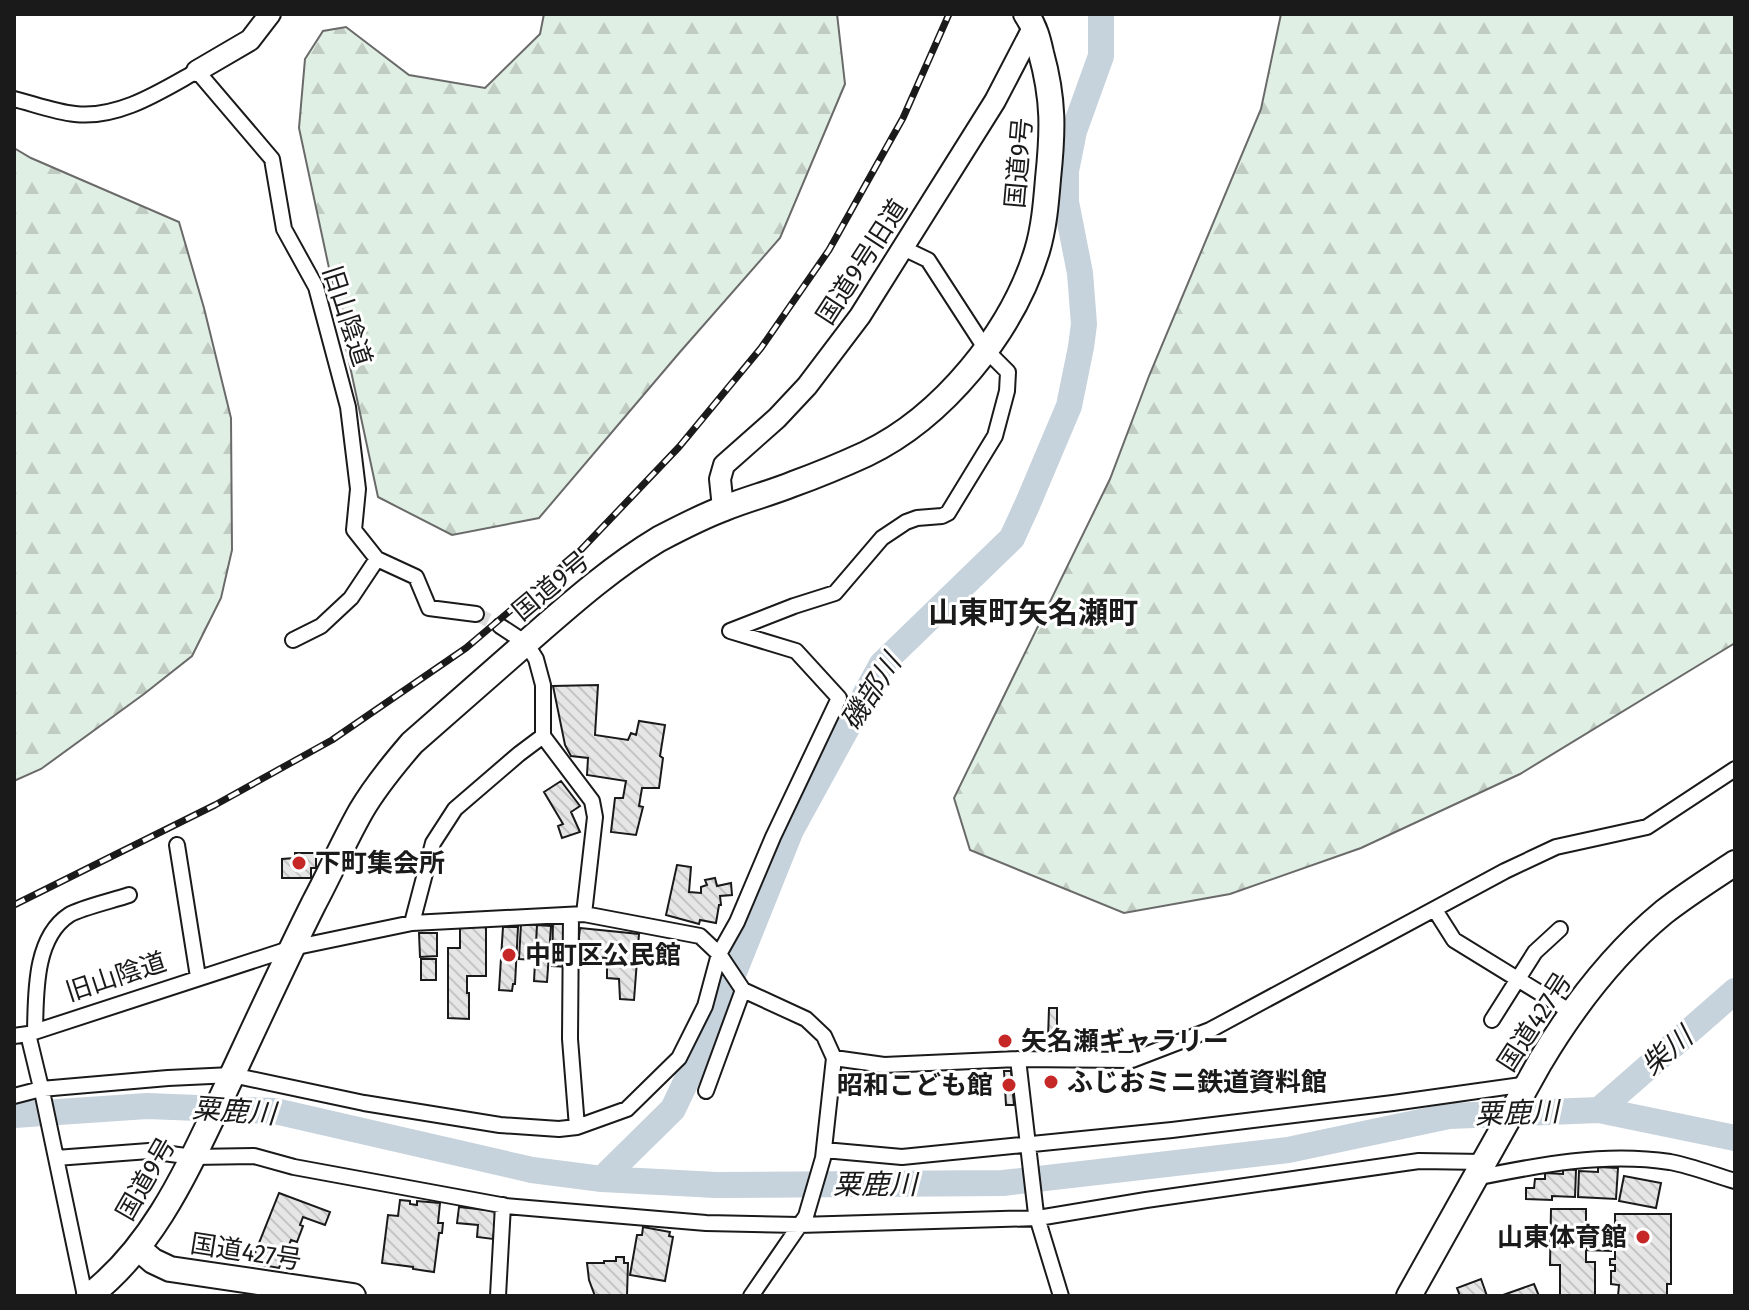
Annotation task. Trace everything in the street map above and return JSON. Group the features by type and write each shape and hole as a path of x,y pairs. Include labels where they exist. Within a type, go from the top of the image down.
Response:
{"highway":[{"name":"国道9号","path":"87,1296 138,1248 171,1199 362,810 412,743 578,597 618,566 660,539 723,508 792,485 880,446 932,408 987,351 1023,286 1037,250 1046,205 1053,123 1050,84 1030,20"},
{"name":"国道427号","path":"1409,1296 1571,1012 1640,932 1666,910 1735,863"},
{"name":"国道427号","path":"138,1248 153,1261 170,1269 353,1296"}],"street":[{"path":"14,99 76,114 109,112 152,96 250,40 270,14"},
{"name":"国道9号旧道","path":"723,508 720,479 724,465 777,418 807,386 860,316 995,101 1030,20"},
{"name":"旧山陰道","path":"197,71 272,159 284,229 316,287 348,407 358,489 354,530 377,559"},
{"path":"14,1096 168,1078 230,1079 470,1120 559,1129 577,1127 627,1109 679,1058 705,1006 719,954 737,922 773,837 839,698 796,651 730,631 835,593 882,538 906,522 948,513 995,436 1007,391 1008,372 987,351 928,260 903,248"},
{"path":"293,640 321,626 351,598 377,559 416,577 429,608 476,614"},
{"path":"500,626 526,643 536,659 543,685 543,736 592,801 595,817 578,914 570,1039 577,1127"},
{"path":"412,923 433,843 455,809 543,736"},
{"path":"834,1058 884,1065 1018,1059 1132,1060 1210,1030 1505,871 1556,847 1647,827 1735,769"},
{"name":"旧山陰道","path":"25,1033 198,977 177,845"},
{"path":"87,1296 42,1092 25,1033 41,960 52,933 70,914 129,895"},
{"path":"1435,910 1454,940 1571,1012"},
{"path":"198,977 292,948 412,923 578,914 700,936 719,954 743,990 806,1019 824,1036 834,1058 824,1154 803,1220 751,1296"},
{"path":"1492,1020 1535,952 1560,929"},
{"path":"706,1091 743,990"},
{"path":"1018,1059 1037,1216 1061,1296"},
{"path":"824,1154 902,1157 1027,1146 1526,1087"},
{"path":"56,1158 149,1151 254,1156 294,1167 503,1205 706,1223 1037,1216 1419,1161 1482,1165 1618,1158 1672,1163 1735,1181"},
{"path":"498,1296 503,1205"}],"green space":[{"path":"544,14 837,14 845,84 780,238 539,518 452,535 378,497 299,128 305,59 323,31 346,27 409,75 485,88 540,34"},
{"path":"1281,14 1735,14 1735,643 1520,774 1361,848 1230,894 1124,913 970,850 954,798 1110,479 1149,376 1261,109"},
{"path":"14,148 179,222 231,418 232,550 221,598 192,656 41,769 14,781"}],"building":[{"path":"598,685 595,735 628,740 631,733 636,735 639,721 665,725 659,788 642,788 639,806 643,807 636,835 611,832 615,798 623,798 626,781 587,775 588,758 571,756 565,745 553,686"},
{"path":"561,781 580,806 571,812 580,832 562,838 558,826 563,824 544,792"},
{"name":"下町集会所","path":"295,853 316,853 316,868 311,868 311,878 282,878 282,859 295,858"},
{"path":"677,865 691,867 689,892 701,893 701,887 707,885 705,880 715,878 717,886 731,883 732,895 720,896 716,923 700,920 699,924 666,915"},
{"path":"553,923 569,924 568,967 552,966"},
{"path":"521,924 537,925 535,960 519,959"},
{"path":"537,925 551,926 547,982 534,981"},
{"path":"460,927 486,927 486,976 467,976 469,1019 448,1018 448,948 460,948"},
{"name":"中町区公民館","path":"503,927 518,927 512,991 499,990"},
{"path":"580,928 639,934 634,1000 620,999 619,979 607,978 607,958 577,956"},
{"path":"419,933 437,933 437,956 420,957"},
{"path":"421,959 436,959 436,980 421,980"},
{"path":"1049,1008 1057,1008 1057,1039 1048,1039"},
{"name":"昭和こども館","path":"1004,1071 1011,1071 1014,1105 1006,1105"},
{"path":"1598,1167 1618,1168 1616,1199 1578,1197 1579,1171 1598,1172"},
{"path":"1563,1169 1576,1170 1575,1197 1526,1199 1526,1188 1534,1188 1535,1179 1545,1179 1545,1173 1563,1174"},
{"path":"1624,1176 1661,1183 1656,1208 1619,1201"},
{"path":"279,1193 330,1212 325,1225 303,1217 297,1242 291,1240 279,1268 251,1263"},
{"path":"400,1200 417,1205 417,1201 440,1203 438,1223 443,1223 434,1272 382,1263 388,1215 398,1216"},
{"path":"459,1207 496,1211 493,1239 477,1237 478,1225 457,1223"},
{"path":"1551,1209 1586,1209 1586,1262 1595,1262 1595,1296 1560,1296 1560,1265 1550,1265"},
{"name":"山東体育館","path":"1615,1214 1671,1214 1671,1284 1667,1284 1667,1295 1618,1296 1619,1285 1611,1284 1611,1271 1615,1271 1615,1265 1610,1265 1610,1259 1615,1259"},
{"path":"643,1227 670,1232 669,1236 673,1237 665,1281 630,1275 637,1235 642,1235"},
{"path":"1586,1243 1611,1244 1611,1251 1586,1250"},
{"path":"616,1257 624,1257 624,1263 628,1263 627,1296 595,1296 587,1263 616,1261"},
{"path":"1481,1279 1487,1296 1460,1296 1457,1288"},
{"path":"1534,1284 1539,1296 1503,1296 1503,1295"}],"waterway":[{"name":"磯部川","path":"602,1179 673,1109 712,1027 791,830 882,664 1012,538 1028,503 1069,406 1081,347 1084,324 1080,273 1066,202 1066,171 1074,131 1101,56 1101,14"},
{"name":"柴川","path":"1599,1110 1735,991"},
{"name":"粟鹿川","path":"14,1115 147,1106 275,1111 532,1170 602,1179 716,1185 1003,1183 1288,1150 1449,1116 1599,1110 1735,1138"}],"tunnel":[{"path":"476,614 500,626"}],"railway":[{"path":"14,905 215,805 332,740 466,648 577,554 679,447 761,348 829,250 903,118 949,14"}],"place":[{"name":"下町集会所","path":"299,863"},
{"name":"中町区公民館","path":"509,955"},
{"name":"矢名瀬ギャラリー","path":"1005,1041"},
{"name":"ふじおミニ鉄道資料館","path":"1051,1082"},
{"name":"昭和こども館","path":"1009,1085"},
{"name":"山東体育館","path":"1643,1237"}],"district":[{"name":"山東町矢名瀬町","path":"1033,613"}]}
